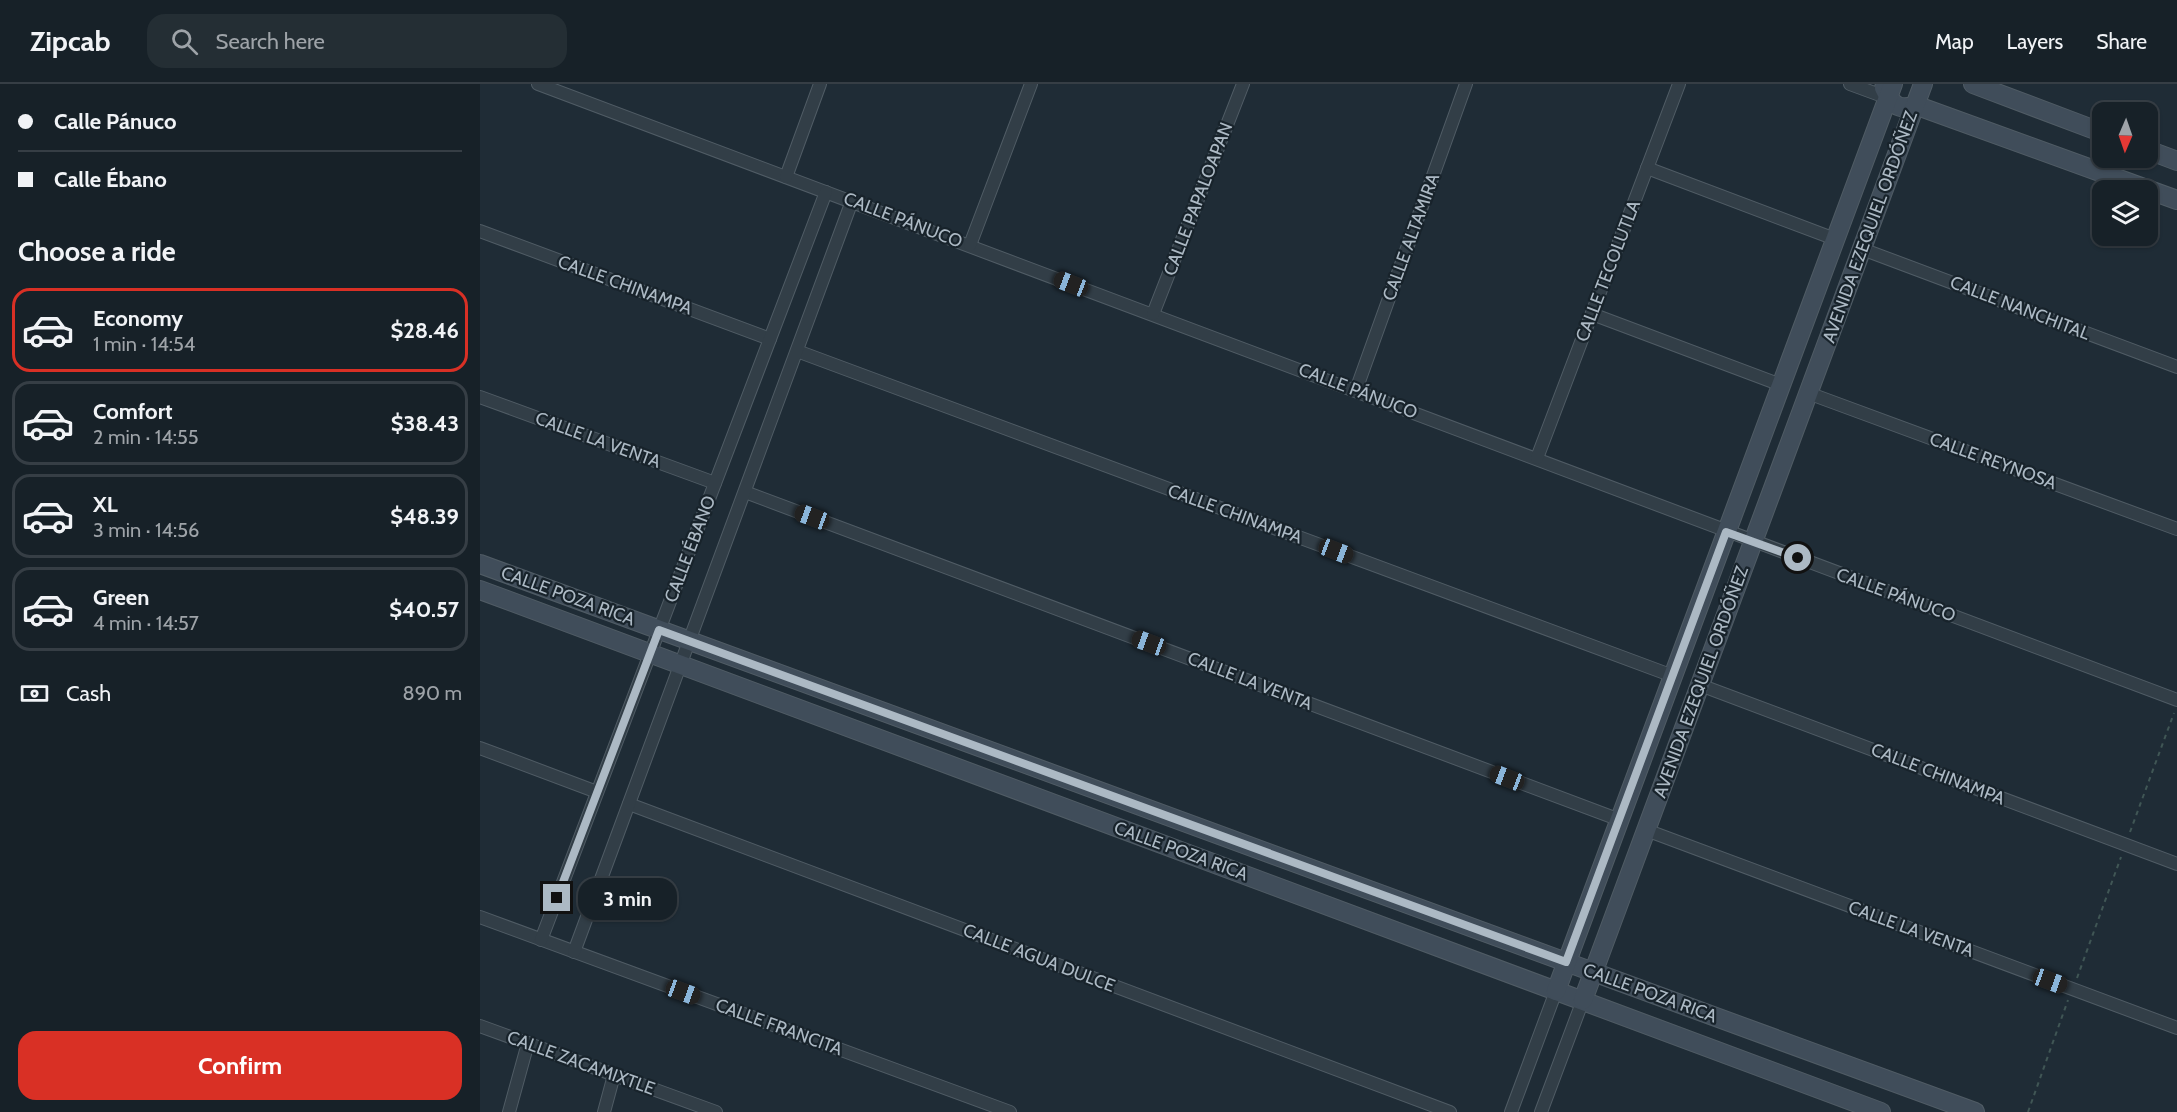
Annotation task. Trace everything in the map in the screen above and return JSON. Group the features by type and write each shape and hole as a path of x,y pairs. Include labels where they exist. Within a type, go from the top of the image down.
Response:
{"street":[{"name":"CALLE PÁNUCO","path":"538,84 555,87 786,177 2177,700"},
{"path":"786,177 820,84"},
{"path":"970,245 1031,84"},
{"name":"CALLE PAPALOAPAN","path":"1153,314 1243,84"},
{"name":"CALLE ALTAMIRA","path":"1356,390 1466,84"},
{"name":"CALLE TECOLUTLA","path":"1537,458 1679,84"},
{"path":"1850,84 1887,89 1895,106 1906,109 1915,105 2177,200"},
{"name":"AVENIDA EZEQUIEL ORDÓÑEZ","path":"1541,1112 1923,84"},
{"path":"1973,84 2092,129"},
{"name":"AVENIDA EZEQUIEL ORDÓÑEZ","path":"1511,1112 1835,239 1887,89"},
{"path":"2158,154 2177,161"},
{"path":"1647,168 1835,239"},
{"name":"CALLE ÉBANO","path":"541,940 826,192"},
{"name":"CALLE ÉBANO","path":"574,952 852,201"},
{"name":"CALLE CHINAMPA","path":"480,231 770,339"},
{"name":"CALLE NANCHITAL","path":"1862,249 2177,367"},
{"path":"1592,314 1781,385"},
{"name":"CALLE CHINAMPA","path":"797,351 1673,676"},
{"name":"CALLE REYNOSA","path":"1808,393 2177,529"},
{"name":"CALLE LA VENTA","path":"480,397 715,483"},
{"name":"CALLE LA VENTA","path":"745,492 1620,820"},
{"name":"CALLE POZA RICA","path":"480,564 1975,1112"},
{"name":"CALLE POZA RICA","path":"480,590 1881,1112"},
{"name":"CALLE CHINAMPA","path":"1700,685 2177,864"},
{"path":"480,748 597,792"},
{"path":"1103,822 1105,807 1114,797"},
{"name":"CALLE AGUA DULCE","path":"629,804 1450,1112"},
{"path":"1155,841 1165,831 1168,816"},
{"name":"CALLE LA VENTA","path":"1646,830 2177,1028"},
{"name":"CALLE FRANCITA","path":"480,917 1010,1112"},
{"name":"CALLE ZACAMIXTLE","path":"480,1026 716,1112"},
{"path":"508,1112 528,1043"},
{"path":"604,1112 614,1075"}],"path":[{"path":"2028,1112 2177,705"}],"route":[{"path":"557,898 659,630 1566,962 1726,532 1798,558"}]}
